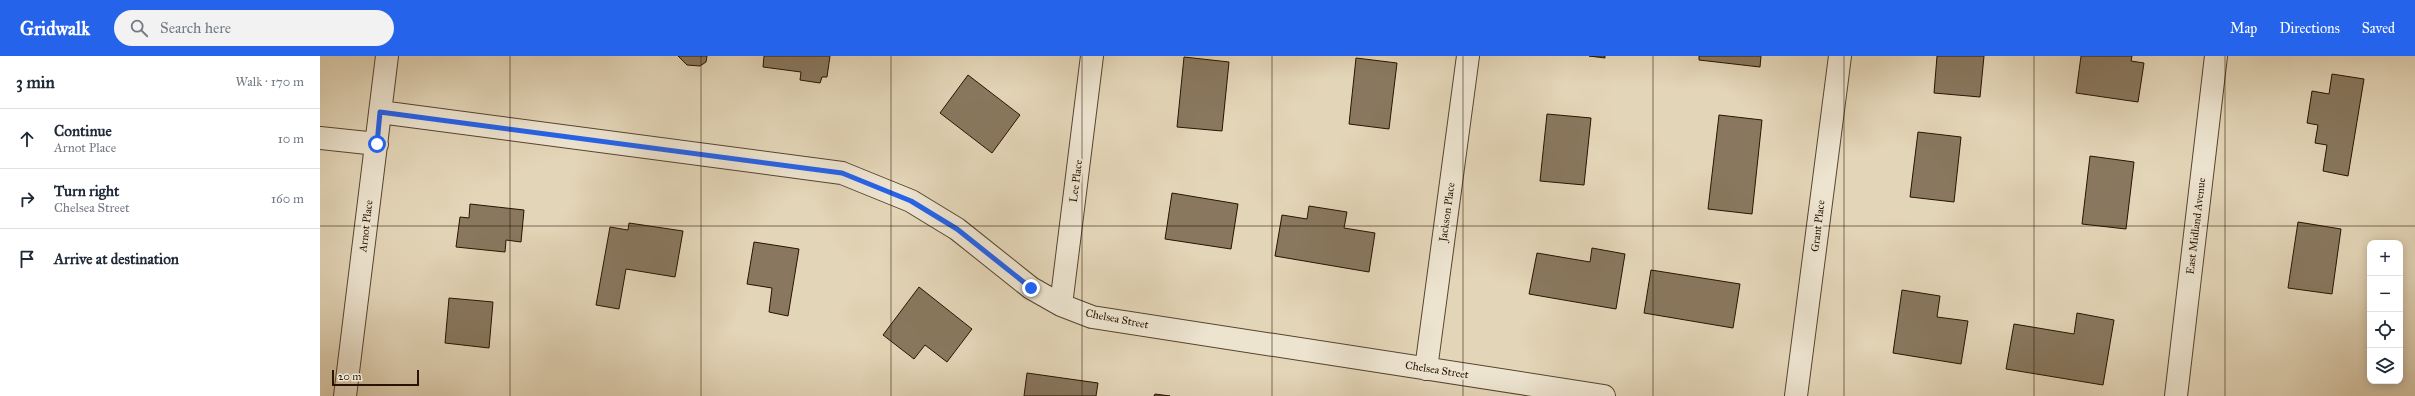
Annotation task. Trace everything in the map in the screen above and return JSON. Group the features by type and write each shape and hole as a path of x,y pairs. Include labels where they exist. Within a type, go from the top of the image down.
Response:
{"street":[{"name":"Arnot Place","path":"345,396 387,56"},
{"name":"Lee Place","path":"1061,305 1092,56"},
{"name":"Jackson Place","path":"1426,369 1468,56"},
{"name":"Grant Place","path":"1796,396 1840,56"},
{"name":"East Midland Avenue","path":"2176,396 2216,56"},
{"name":"Chelsea Street","path":"380,112 842,173 911,201 957,229 1031,288 1061,305 1092,317 1604,396"},
{"path":"320,138 377,144"}],"building":[{"path":"678,56 707,56 706,62 700,66 687,65"},
{"path":"764,56 830,56 827,77 822,77 820,83 800,80 801,72 763,67"},
{"path":"1589,56 1605,56 1605,58"},
{"path":"1699,56 1761,56 1760,67 1699,60"},
{"path":"1937,56 1984,56 1980,97 1934,93"},
{"path":"2081,56 2132,56 2131,61 2144,63 2138,102 2076,93"},
{"path":"1184,57 1229,62 1222,131 1177,127"},
{"path":"1356,58 1397,63 1389,129 1349,124"},
{"path":"2332,74 2364,79 2348,176 2323,171 2327,145 2315,143 2318,125 2307,123 2312,91 2329,94"},
{"path":"968,75 1020,115 992,153 940,113"},
{"path":"1547,114 1591,118 1584,185 1540,181"},
{"path":"1719,115 1762,120 1752,214 1708,209"},
{"path":"1918,132 1961,137 1954,202 1910,197"},
{"path":"2090,156 2134,162 2126,229 2082,224"},
{"path":"1172,193 1238,204 1231,249 1165,239"},
{"path":"470,204 524,210 521,242 506,240 505,252 456,247 460,217 469,218"},
{"path":"1309,206 1347,212 1344,228 1375,233 1369,272 1275,256 1282,215 1307,219"},
{"path":"2298,222 2341,229 2332,294 2288,288"},
{"path":"629,223 683,231 675,277 626,269 619,309 596,305 610,227 628,230"},
{"path":"754,242 799,249 788,316 769,312 772,288 747,284"},
{"path":"1592,248 1625,254 1616,309 1529,294 1537,253 1590,262"},
{"path":"1651,270 1740,284 1733,328 1644,313"},
{"path":"919,287 972,329 947,362 925,345 914,359 883,335"},
{"path":"1902,290 1940,296 1937,317 1968,321 1961,364 1893,353"},
{"path":"449,298 493,302 489,348 445,343"},
{"path":"2077,313 2114,320 2103,385 2006,369 2014,324 2074,334"},
{"path":"1027,373 1098,383 1096,396 1024,396"},
{"path":"1155,394 1170,396 1154,396"}],"route":[{"path":"377,144 380,112 842,173 911,201 957,229 1031,288"}]}
